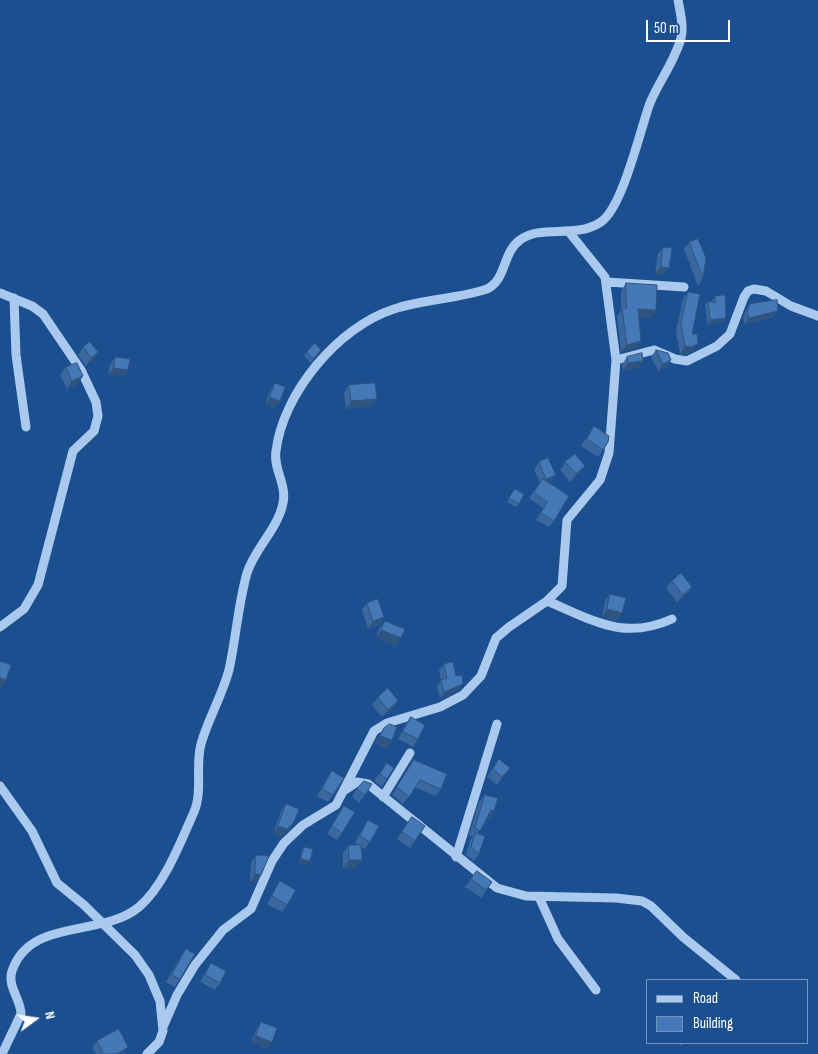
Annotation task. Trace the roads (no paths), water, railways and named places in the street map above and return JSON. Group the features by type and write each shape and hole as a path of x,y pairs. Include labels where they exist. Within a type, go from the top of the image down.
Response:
{"street":[{"path":"2,1054 21,1014 10,978 23,950 42,938 103,923 134,911 149,896 166,868 197,805 200,745 228,672 246,576 252,561 283,505 285,490 276,462 277,446 288,415 306,378 340,341 378,316 406,305 487,289 494,285 510,252 521,239 531,235 569,232 589,228 603,221 616,200 650,104 681,39 682,25 678,0"},
{"path":"147,1054 161,1040 163,1027 177,995 195,965 224,930 252,906 272,861 280,848 296,830 333,808 343,792 361,752 374,731 387,723 440,706 463,695 481,676 496,638 508,627 547,601 559,590 564,582 565,526 567,520 600,480 608,460 616,360 607,282 598,265 569,232"},
{"path":"607,282 684,287"},
{"path":"616,360 654,350 675,359 687,361 718,346 730,334 744,296 748,291 754,289 763,290 791,306 818,316"},
{"path":"0,293 37,308 48,320 90,387 96,402 98,421 94,431 72,451 44,566 36,590 24,609 0,627"},
{"path":"14,298 16,355 26,427"},
{"path":"547,601 606,626 625,630 650,628 672,619"},
{"path":"456,857 497,724"},
{"path":"383,797 410,753"},
{"path":"343,792 355,783 364,782 456,857 504,892 539,897 616,898 647,903 683,937 735,979"},
{"path":"0,786 32,831 57,883 103,923 135,955 149,975 160,1001 163,1027"},
{"path":"539,897 558,939 596,990"}]}
